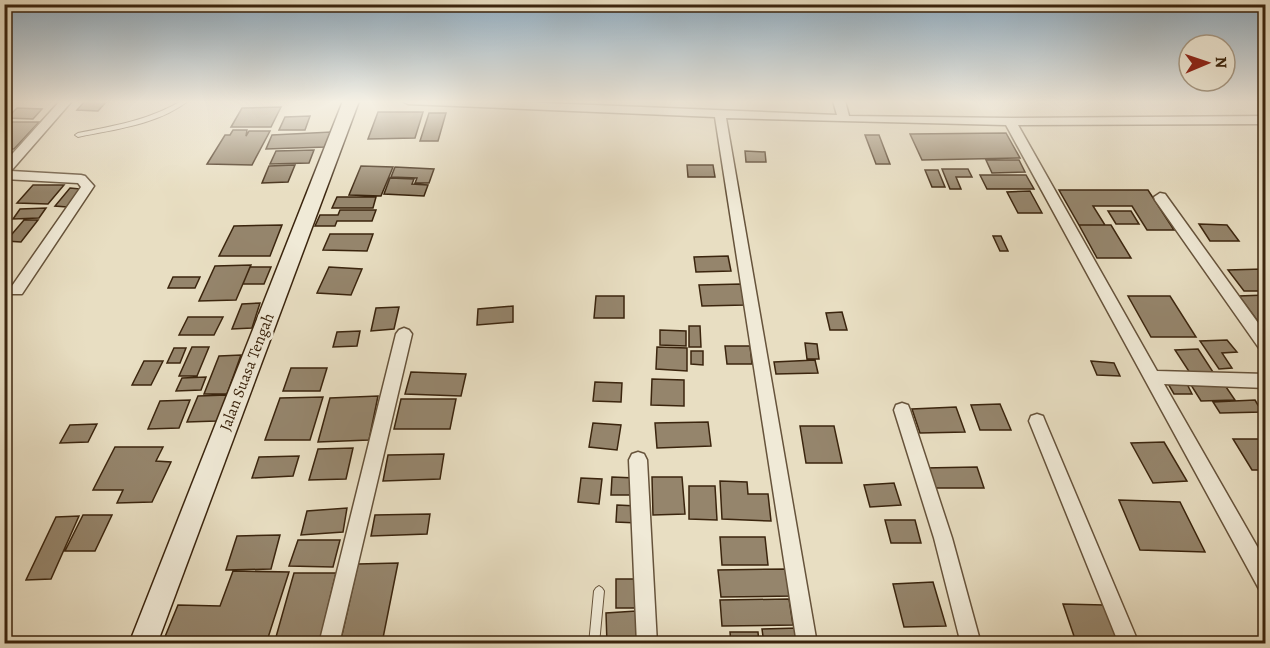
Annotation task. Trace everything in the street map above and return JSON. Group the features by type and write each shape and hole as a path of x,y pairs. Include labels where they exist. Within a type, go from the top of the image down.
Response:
{"street":[{"path":"4,173 40,131"},
{"name":"Jalan Suasa Tengah","path":"143,644 339,131"},
{"path":"723,131 807,644"},
{"path":"1015,131 1266,582"},
{"path":"4,173 81,179 88,186 17,290"},
{"path":"1160,196 1266,347"},
{"path":"329,644 404,334"},
{"path":"1152,377 1266,381"},
{"path":"902,410 943,538 971,644"},
{"path":"1037,421 1129,644"},
{"path":"638,460 647,644"}],"lane":[{"path":"78,135 96,131"},
{"path":"594,644 599,591"}],"building":[{"path":"4,131 30,131 14,149 4,149"},
{"path":"232,131 247,131 246,136 249,131 270,131 252,165 207,164 225,135 230,135"},
{"path":"371,131 417,131 415,138 368,139"},
{"path":"423,131 441,131 438,141 420,141"},
{"path":"331,132 326,147 266,149 272,135"},
{"path":"1006,133 1020,158 922,160 910,134"},
{"path":"865,135 879,135 890,164 876,164"},
{"path":"314,150 309,163 270,164 276,151"},
{"path":"745,151 765,152 766,162 746,162"},
{"path":"986,160 1019,160 1025,172 992,173"},
{"path":"295,165 288,182 262,183 269,166"},
{"path":"687,165 713,165 715,177 688,177"},
{"path":"361,166 393,167 381,196 349,195"},
{"path":"395,167 434,169 429,183 415,183 417,178 391,177"},
{"path":"942,169 968,169 972,177 956,177 961,189 950,189"},
{"path":"925,170 938,170 945,187 932,187"},
{"path":"980,175 1026,175 1034,189 987,189"},
{"path":"390,178 414,179 412,184 428,185 424,196 384,194"},
{"path":"33,185 64,185 48,204 17,203"},
{"path":"70,188 81,189 67,207 55,206"},
{"path":"1059,190 1148,190 1174,230 1147,230 1132,206 1093,206 1105,225 1079,225"},
{"path":"1030,191 1042,213 1018,213 1007,192"},
{"path":"337,197 376,197 373,208 332,208"},
{"path":"46,208 39,218 13,219 20,209"},
{"path":"340,210 376,210 372,221 337,221 335,226 315,226 320,215 338,215"},
{"path":"1108,211 1131,211 1139,224 1116,224"},
{"path":"24,220 38,220 21,242 6,241"},
{"path":"1199,224 1227,225 1239,241 1210,241"},
{"path":"282,225 270,256 219,256 234,226"},
{"path":"1079,225 1111,225 1131,258 1097,258"},
{"path":"330,234 373,234 367,251 323,250"},
{"path":"993,236 1001,236 1008,251 1000,251"},
{"path":"728,256 731,271 696,272 694,257"},
{"path":"251,265 236,300 199,301 215,266"},
{"path":"250,267 271,267 264,284 243,284"},
{"path":"329,267 362,269 351,295 317,293"},
{"path":"1263,269 1266,291 1244,291 1228,270"},
{"path":"173,277 200,277 195,288 168,288"},
{"path":"741,284 745,305 702,306 699,285"},
{"path":"1266,295 1266,331 1265,331 1239,296"},
{"path":"596,296 624,296 624,318 594,318"},
{"path":"1128,296 1170,296 1196,337 1151,337"},
{"path":"260,303 252,328 232,329 242,304"},
{"path":"513,306 513,322 477,325 478,309"},
{"path":"399,307 394,329 371,331 376,308"},
{"path":"842,312 847,330 830,330 826,313"},
{"path":"188,317 223,317 214,335 179,335"},
{"path":"689,326 700,326 701,347 689,347"},
{"path":"660,330 686,331 686,346 660,345"},
{"path":"360,331 357,346 333,347 337,332"},
{"path":"1227,340 1237,352 1222,353 1232,368 1219,369 1200,341"},
{"path":"805,343 817,344 819,359 807,359"},
{"path":"725,346 750,346 752,364 727,364"},
{"path":"192,347 209,347 197,376 179,376"},
{"path":"657,347 687,348 687,371 656,369"},
{"path":"174,348 186,348 180,363 167,363"},
{"path":"1198,349 1213,372 1190,373 1175,350"},
{"path":"691,351 703,351 703,365 691,364"},
{"path":"241,355 227,394 204,394 219,356"},
{"path":"815,360 818,373 776,374 774,362"},
{"path":"144,361 163,361 151,385 132,385"},
{"path":"1091,361 1114,363 1120,376 1097,375"},
{"path":"291,368 327,368 320,391 283,391"},
{"path":"411,372 466,374 461,396 405,394"},
{"path":"206,377 201,390 176,391 182,378"},
{"path":"652,379 684,380 684,406 651,405"},
{"path":"595,382 622,383 621,402 593,401"},
{"path":"1167,382 1186,382 1192,394 1174,394"},
{"path":"1224,384 1235,400 1201,401 1191,385"},
{"path":"227,395 217,421 187,422 198,396"},
{"path":"378,396 369,440 318,442 330,398"},
{"path":"323,397 310,440 265,440 280,398"},
{"path":"401,399 456,399 450,429 394,429"},
{"path":"190,400 179,428 148,429 160,401"},
{"path":"1255,400 1262,412 1220,413 1213,402"},
{"path":"1000,404 1011,430 980,430 971,405"},
{"path":"956,407 965,432 920,433 912,409"},
{"path":"708,422 711,446 657,448 655,423"},
{"path":"593,423 621,425 617,450 589,447"},
{"path":"97,424 88,442 60,443 70,425"},
{"path":"800,426 834,426 842,463 806,463"},
{"path":"1233,439 1265,439 1266,470 1252,470"},
{"path":"1164,442 1187,481 1153,483 1131,443"},
{"path":"115,447 163,447 156,461 171,462 152,502 117,503 123,490 93,490"},
{"path":"353,448 346,479 309,480 318,449"},
{"path":"444,454 440,479 383,481 388,455"},
{"path":"299,456 293,476 252,478 259,457"},
{"path":"977,467 984,488 930,488 924,468"},
{"path":"612,477 635,478 635,495 611,495"},
{"path":"652,477 682,477 685,514 653,515"},
{"path":"581,478 602,479 599,504 578,502"},
{"path":"720,481 747,482 748,494 768,494 771,521 722,519"},
{"path":"894,483 901,505 870,507 864,485"},
{"path":"689,486 715,486 717,520 689,519"},
{"path":"1119,500 1180,502 1205,552 1140,550"},
{"path":"617,505 637,506 637,523 616,522"},
{"path":"347,508 343,532 301,535 307,511"},
{"path":"430,514 427,534 371,536 375,515"},
{"path":"83,515 112,515 95,551 65,551"},
{"path":"79,516 51,579 26,580 56,517"},
{"path":"885,520 915,520 921,543 891,543"},
{"path":"280,535 271,569 226,570 237,536"},
{"path":"720,537 765,537 768,565 722,565"},
{"path":"298,540 340,540 333,567 289,566"},
{"path":"398,563 383,638 341,639 358,564"},
{"path":"788,569 792,596 721,597 718,570"},
{"path":"233,571 289,572 266,644 162,644 178,605 220,606"},
{"path":"294,573 336,573 319,644 274,644"},
{"path":"616,579 640,579 640,608 616,608"},
{"path":"933,582 946,626 904,627 893,584"},
{"path":"789,599 793,625 722,626 720,600"},
{"path":"1063,604 1104,605 1117,640 1075,639"},
{"path":"636,611 638,644 607,644 606,613"},
{"path":"798,628 801,644 764,644 762,629"},
{"path":"730,632 758,632 759,644 731,644"},
{"path":"883,637 926,637 927,644 885,644"}]}
